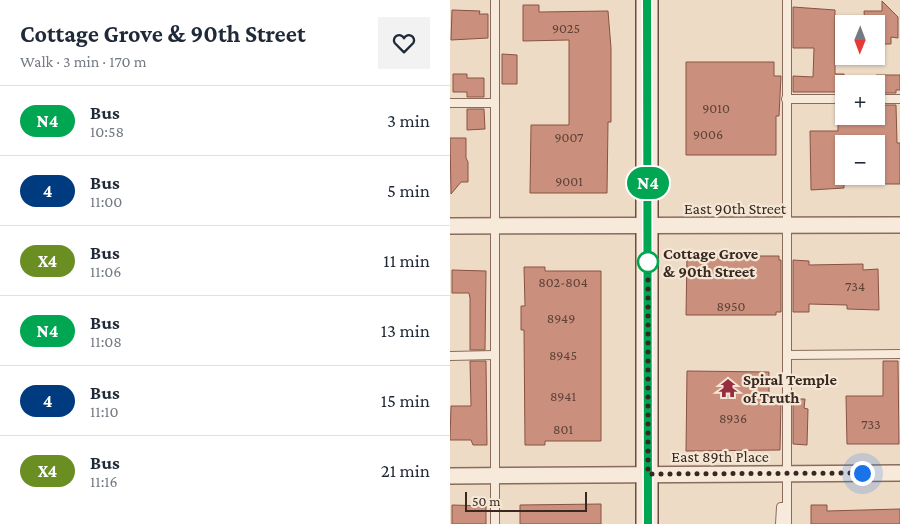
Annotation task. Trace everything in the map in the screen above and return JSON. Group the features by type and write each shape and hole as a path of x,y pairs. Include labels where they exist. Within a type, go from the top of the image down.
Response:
{"main road":[{"path":"647,0 648,524"}],"street":[{"name":"East 90th Street","path":"450,226 900,225"},
{"name":"East 89th Place","path":"450,476 900,473"}],"lane":[{"path":"495,0 495,524"},
{"path":"786,0 787,524"},
{"path":"885,99 900,98"},
{"path":"786,99 835,99"},
{"path":"450,103 495,103"},
{"path":"787,355 900,354"},
{"path":"450,356 495,355"},
{"path":"780,524 781,508 787,506"}],"building":[{"path":"882,1 898,17 898,38 891,37 891,44 885,44 885,15 864,15 864,11 882,11"},
{"path":"523,5 539,5 539,12 608,11 611,48 611,122 608,122 607,193 530,193 531,125 569,125 569,40 523,41"},
{"path":"793,7 835,10 835,74 844,75 835,75 835,92 793,92 793,76 813,77 814,48 793,48"},
{"path":"452,10 480,11 479,14 488,14 488,38 451,40"},
{"path":"502,54 517,55 517,84 502,84"},
{"path":"686,62 774,62 774,76 781,76 779,116 776,116 776,155 686,155"},
{"path":"453,74 467,74 467,78 484,78 484,97 467,97 467,92 453,92"},
{"path":"885,75 900,75 900,90 896,90 896,93 885,93"},
{"path":"885,105 896,105 897,143 900,143 900,184 885,184 885,135 835,135 835,185 844,185 844,188 811,190 810,131 838,131 838,125 885,125"},
{"path":"467,109 484,109 485,129 467,130"},
{"path":"450,138 466,138 466,158 468,162 468,182 461,182 451,194"},
{"path":"687,256 779,256 779,260 781,260 781,312 776,312 776,315 686,315"},
{"path":"793,260 809,261 809,265 863,264 863,270 878,269 879,310 847,309 847,305 809,304 809,312 793,312"},
{"path":"524,267 545,267 545,271 601,271 601,441 545,441 545,445 525,445 524,330 521,330 521,306 525,306"},
{"path":"452,270 486,271 485,350 470,350 469,293 452,293"},
{"path":"470,361 486,361 487,445 473,445 471,440 450,440 451,406 471,406"},
{"path":"883,361 898,361 899,444 847,444 846,396 883,396"},
{"path":"687,371 769,372 769,398 781,399 780,450 686,451"},
{"path":"793,399 805,399 804,408 808,409 807,445 793,444"},
{"path":"601,504 601,524 520,524 520,505"},
{"path":"452,505 486,506 486,524 452,524"},
{"path":"811,505 827,505 827,511 900,509 900,524 811,524"}],"bus line":[{"name":"N4","path":"647,0 648,524"}],"place":[{"name":"Cottage Grove & 90th Street","path":"648,262"},
{"name":"Spiral Temple of Truth","path":"728,388"}],"route":[{"path":"648,262 648,474 862,473"}]}
